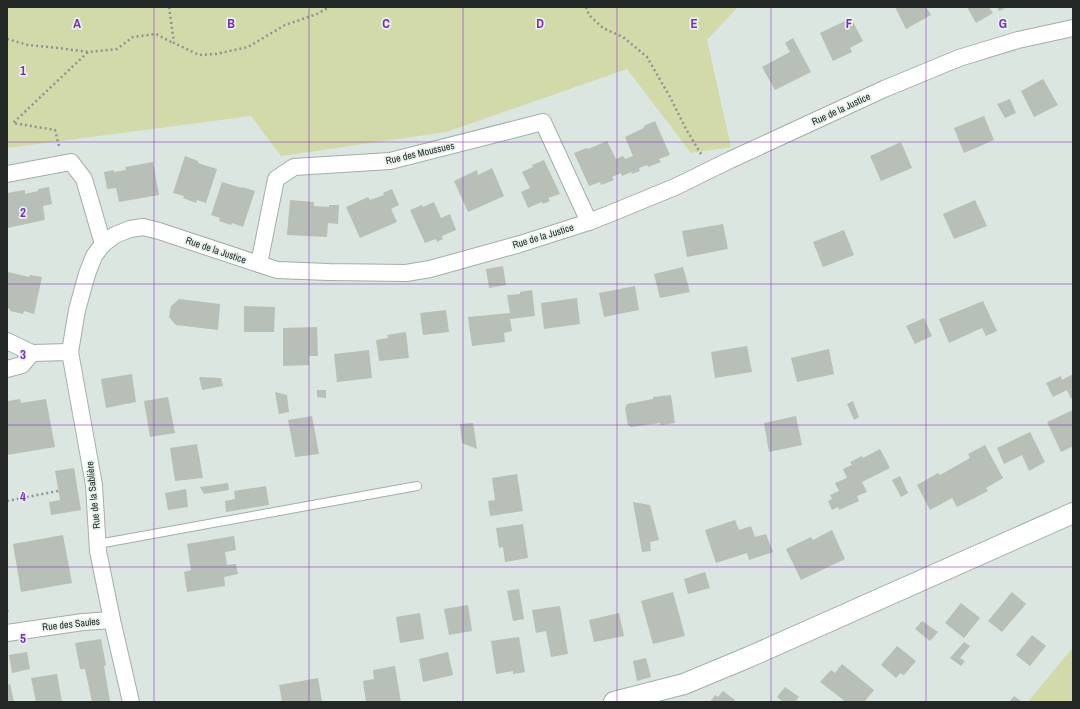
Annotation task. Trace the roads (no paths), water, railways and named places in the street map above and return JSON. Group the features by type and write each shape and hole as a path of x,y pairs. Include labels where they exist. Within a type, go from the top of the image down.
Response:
{"street":[{"name":"Rue de la Justice","path":"70,352 77,310 87,274 94,256 103,244 115,235 130,229 143,227 159,231 277,270 406,273 430,269 520,244 590,222 675,187 884,89 959,58 1018,40 1073,28"},
{"name":"Rue des Moussues","path":"259,264 276,179 294,167 390,161 543,122 590,222"},
{"path":"7,174 71,162 84,179 103,244"},
{"path":"7,341 32,353 70,352"},
{"name":"Rue de la Sablière","path":"70,352 94,485 98,544 112,620 131,702"},
{"path":"7,369 22,365 32,353"},
{"path":"614,702 684,684 749,657 1073,513"},
{"name":"Rue des Saules","path":"7,633 83,622 112,620"}],"lane":[{"path":"98,544 416,486"}]}
